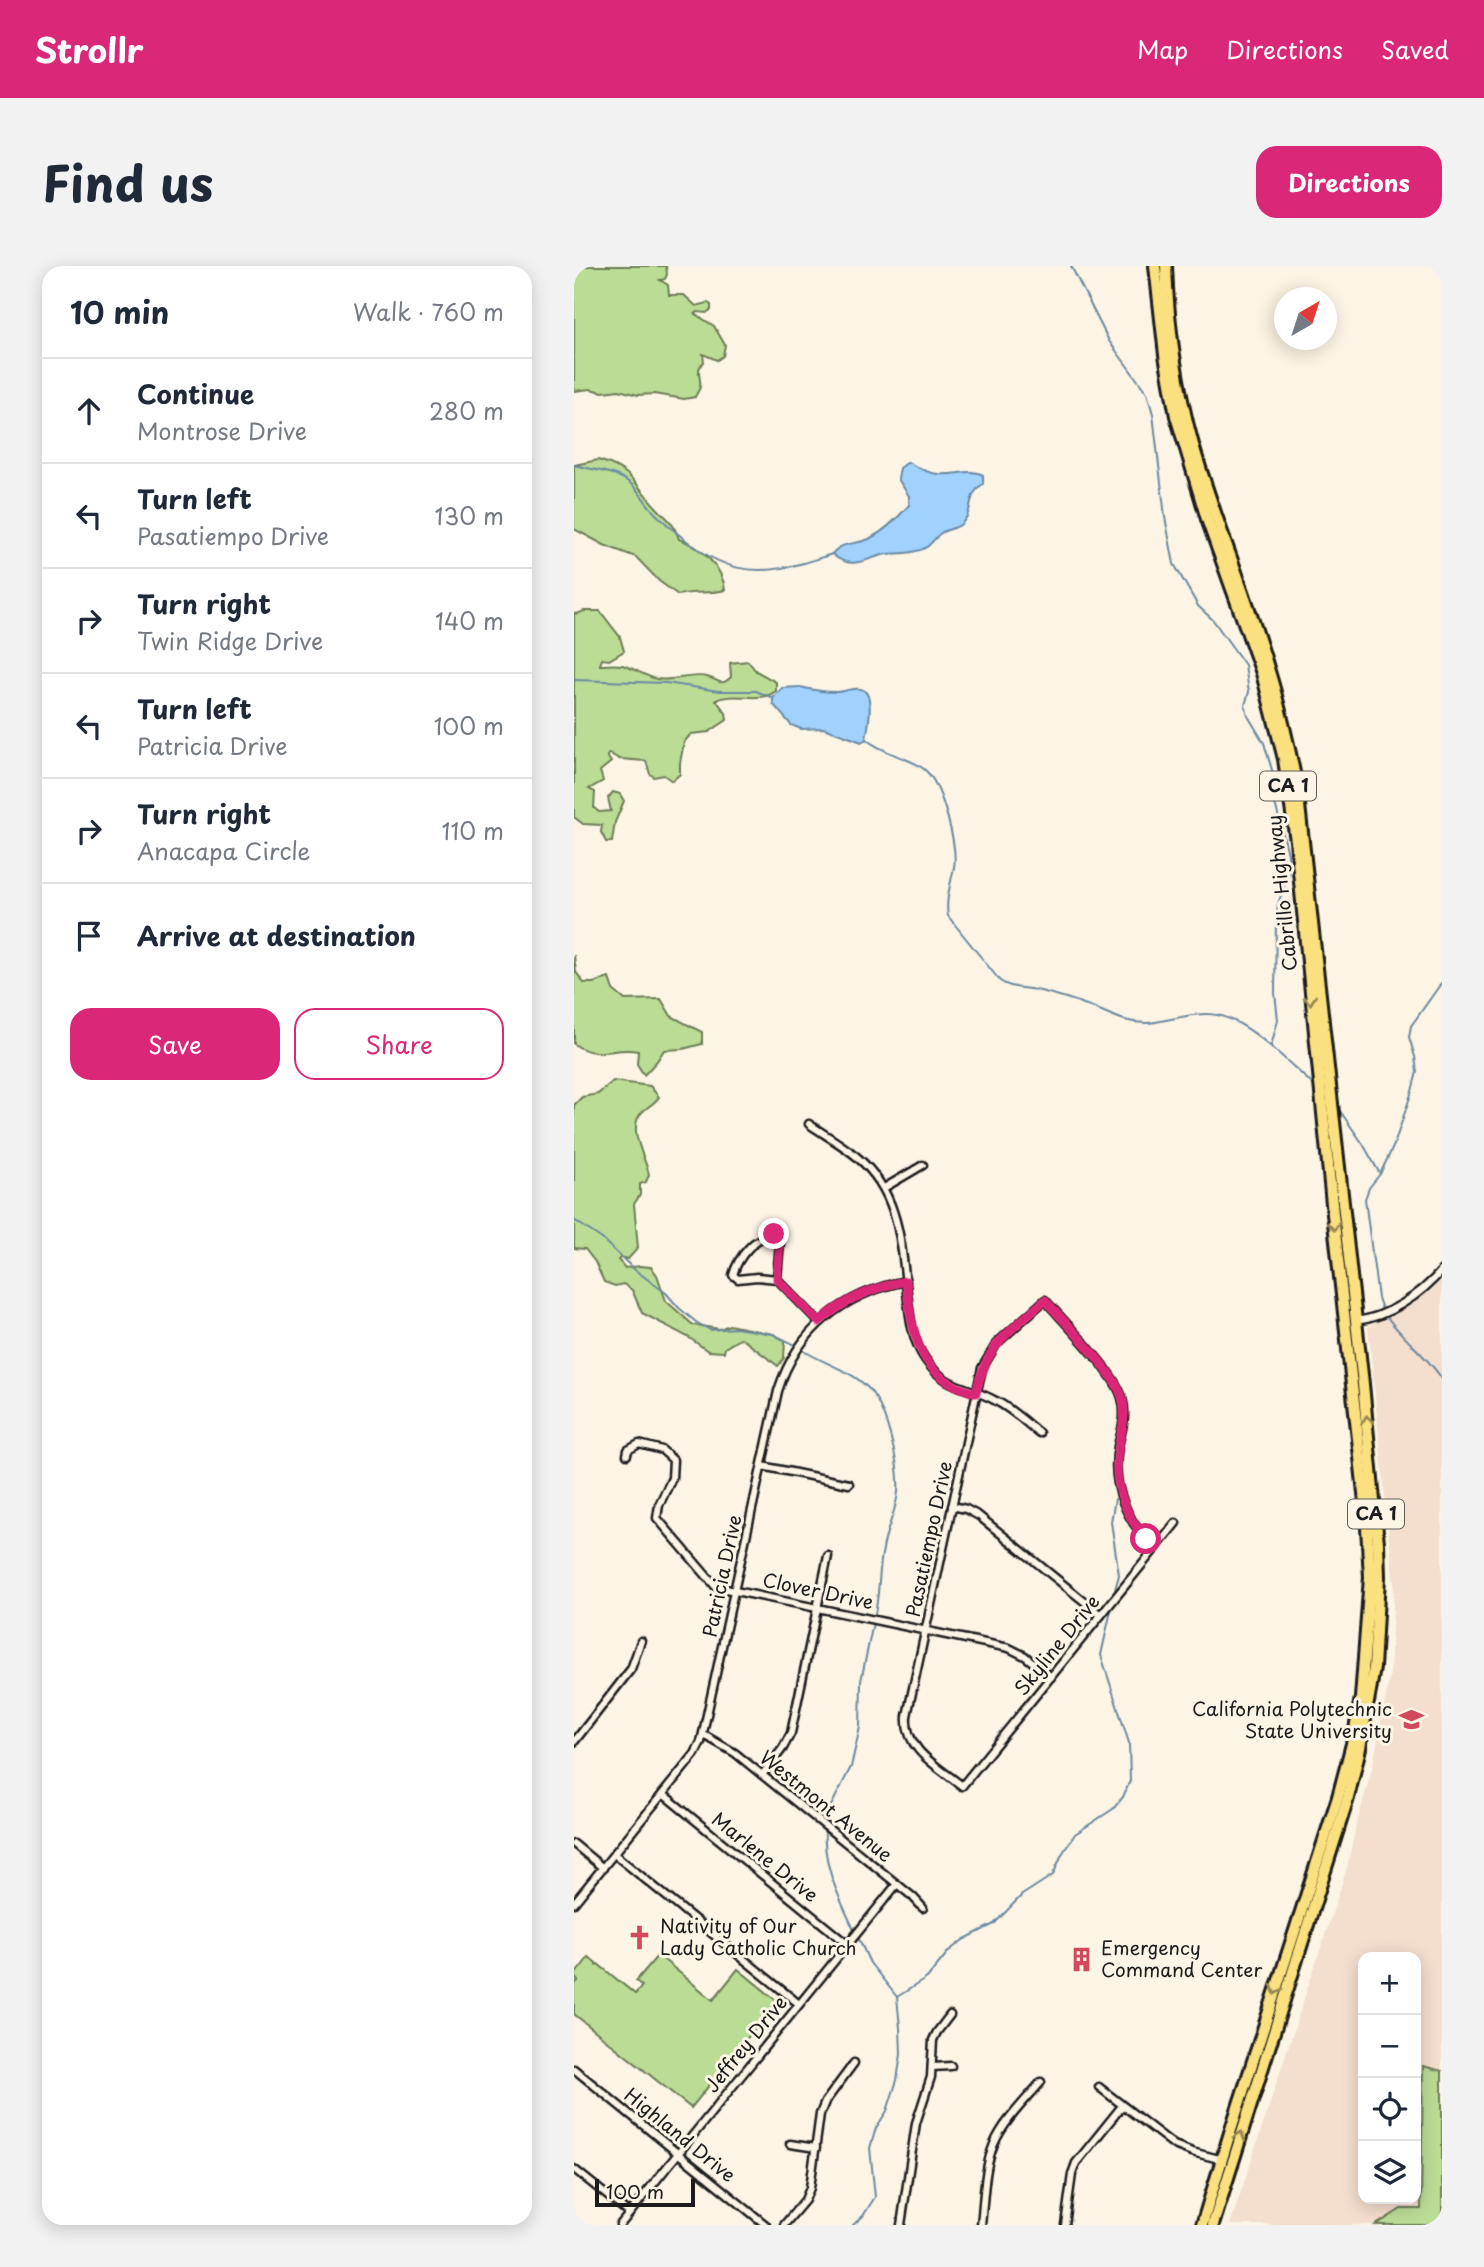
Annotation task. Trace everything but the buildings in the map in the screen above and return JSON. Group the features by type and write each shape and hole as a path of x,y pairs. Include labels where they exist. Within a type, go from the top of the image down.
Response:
{"highway":[{"name":"Cabrillo Highway","path":"1155,266 1165,355 1176,416 1207,519 1262,674 1284,759 1296,841 1307,967 1351,1322"},
{"name":"Cabrillo Highway","path":"1166,266 1173,338 1192,443 1268,666 1286,730 1297,787 1351,1322"},
{"name":"CA 1","path":"1202,2225 1227,2161 1338,1797 1361,1698 1369,1612 1369,1545 1351,1322"},
{"name":"CA 1","path":"1213,2225 1227,2161"}],"street":[{"path":"809,1124 860,1159 884,1188 898,1223 911,1327 922,1356 943,1378 961,1389 1002,1404 1039,1433"},
{"path":"884,1188 923,1165"},
{"path":"777,1279 780,1241 778,1236 765,1235 747,1250 736,1264 733,1275 738,1279 777,1279 819,1322"},
{"path":"1351,1322 1377,1317 1390,1310 1425,1287 1442,1270"},
{"name":"Patricia Drive","path":"574,1903 695,1754 704,1735 780,1382 801,1342 819,1322 842,1304 868,1290 906,1281"},
{"name":"Pasatiempo Drive","path":"962,1786 915,1747 908,1732 908,1716 982,1368 991,1350 1045,1300 1110,1375 1120,1391 1125,1415 1116,1458 1118,1483 1131,1519 1155,1548"},
{"name":"Clover Drive","path":"627,1455 628,1450 639,1444 662,1450 673,1460 673,1478 659,1505 656,1518 716,1587 1014,1650 1051,1677"},
{"path":"762,1466 849,1483"},
{"path":"952,1506 967,1509 979,1516 1101,1615"},
{"name":"Skyline Drive","path":"962,1786 1176,1522"},
{"path":"762,1775 791,1733 828,1556"},
{"path":"574,1742 631,1669 641,1641"},
{"name":"Westmont Avenue","path":"704,1735 724,1745 762,1775 923,1908"},
{"name":"Marlene Drive","path":"663,1794 848,1944"},
{"path":"574,1844 603,1868"},
{"path":"614,1854 799,2004"},
{"name":"Jeffrey Drive","path":"620,2225 897,1884"},
{"path":"901,2225 916,2123 929,2086 934,2036 950,2015"},
{"path":"784,2225 807,2196 823,2106 853,2063"},
{"path":"932,2067 951,2066"},
{"name":"Highland Drive","path":"574,2069 766,2225"},
{"path":"981,2225 989,2162 995,2142 1041,2082"},
{"path":"1099,2087 1174,2145 1227,2161"},
{"path":"1065,2225 1076,2163 1122,2106"},
{"path":"790,2144 816,2147"},
{"path":"574,2169 629,2214"}],"shaded area":[{"name":"California Polytechnic State University","path":"1442,1279 1442,2225 1230,2225 1347,1868 1373,1765 1390,1674 1394,1585 1368,1327 1429,1292"}],"green space":[{"path":"574,266 666,266 665,279 660,280 668,285 669,295 684,295 696,306 708,303 711,305 711,310 706,313 695,314 714,326 725,345 723,356 717,360 703,354 704,362 699,371 700,387 695,397 684,399 654,394 638,395 619,390 574,391"},
{"path":"598,460 619,468 632,479 670,522 679,539 709,558 720,573 725,590 678,595 659,581 636,557 604,545 574,529 574,465"},
{"path":"600,611 620,637 624,651 609,660 602,659 600,665 622,665 657,679 701,676 721,682 731,677 730,663 748,661 756,671 776,682 776,691 770,695 716,700 726,713 727,720 709,732 691,734 684,742 680,774 672,781 664,775 654,777 650,774 646,761 619,759 609,753 607,756 611,762 600,771 603,781 589,789 595,792 594,808 599,812 611,811 608,798 613,792 620,794 624,801 615,822 612,842 606,842 601,832 602,825 583,824 574,817 574,613"},
{"path":"574,955 576,972 584,983 609,978 613,990 625,1000 661,999 671,1016 702,1032 702,1044 664,1050 644,1075 637,1064 638,1051 591,1052 574,1044"},
{"path":"613,1081 650,1086 659,1097 641,1113 636,1123 637,1138 649,1175 646,1182 640,1184 640,1195 634,1204 638,1248 628,1259 621,1257 618,1260 625,1268 651,1267 657,1275 666,1301 693,1325 720,1329 729,1325 773,1334 785,1341 784,1358 778,1366 741,1338 725,1348 724,1352 708,1351 688,1337 642,1313 632,1290 623,1284 615,1286 604,1282 595,1262 585,1249 574,1248 574,1105 582,1097 598,1094"},
{"path":"658,1955 713,2000 738,1969 777,2001 691,2108 574,2014 574,1985 578,1981 574,1976 589,1957 635,1994 642,1986 636,1981"},
{"path":"1423,2066 1442,2071 1442,2225 1376,2225 1401,2209 1421,2209"}],"water":[{"path":"908,462 935,473 973,472 983,475 983,484 974,494 965,520 943,532 921,550 888,554 853,563 832,554 840,547 875,536 909,505 909,496 898,479 900,468"},
{"path":"800,687 828,692 857,689 865,691 870,711 866,739 862,742 824,728 801,729 791,725 773,704 773,698 782,688"}],"waterway":[{"path":"1071,266 1109,341 1147,393 1153,414 1165,517 1174,564 1198,606 1213,620 1245,665 1249,692 1245,705 1248,716 1264,743 1272,770 1275,803 1288,854 1289,873 1278,904 1276,921 1275,993 1278,1020 1271,1046"},
{"path":"574,465 624,479 654,512 680,535 719,561 738,568 779,568 832,554"},
{"path":"574,680 666,683 719,691 756,691 773,698"},
{"path":"866,739 922,768 939,791 951,832 955,858 948,898 948,916 1000,981 1013,987 1064,997 1133,1022 1148,1023 1200,1014 1230,1019 1256,1035 1316,1087"},
{"path":"1382,1309 1378,1298 1365,1199 1394,1145 1412,1091 1417,1072 1409,1037 1411,1026 1442,982"},
{"path":"1338,1108 1380,1174"},
{"path":"574,1220 602,1239 635,1270 666,1293 679,1308 710,1330 736,1328 773,1334 797,1346"},
{"path":"1385,1314 1442,1379"},
{"path":"801,1349 851,1375 866,1386 880,1406 890,1436 897,1467 898,1492 883,1549 874,1618"},
{"path":"1113,1597 1119,1575 1111,1522 1115,1499"},
{"path":"897,1997 927,1978 949,1951 963,1940 994,1924 1022,1895 1053,1875 1075,1834 1113,1809 1123,1797 1130,1781 1129,1743 1101,1655 1112,1606"},
{"path":"826,1823 831,1806 851,1767 860,1727 861,1681 873,1623"},
{"path":"825,1828 829,1869 855,1932"},
{"path":"853,2225 863,2216 875,2197 870,2148 876,2128 887,2111 897,2080 901,2054 897,1997 870,1963 858,1937"}],"place":[{"name":"California Polytechnic State University","path":"1412,1720"},
{"name":"Nativity of Our Lady Catholic Church","path":"640,1937"},
{"name":"Emergency Command Center","path":"1081,1959"}],"route":[{"path":"774,1234 780,1241 777,1279 819,1322 842,1304 868,1290 906,1281 911,1327 922,1356 943,1378 971,1392 976,1393 982,1368 991,1350 1045,1300 1110,1375 1120,1391 1125,1415 1116,1458 1118,1483 1125,1508 1146,1539"}]}
